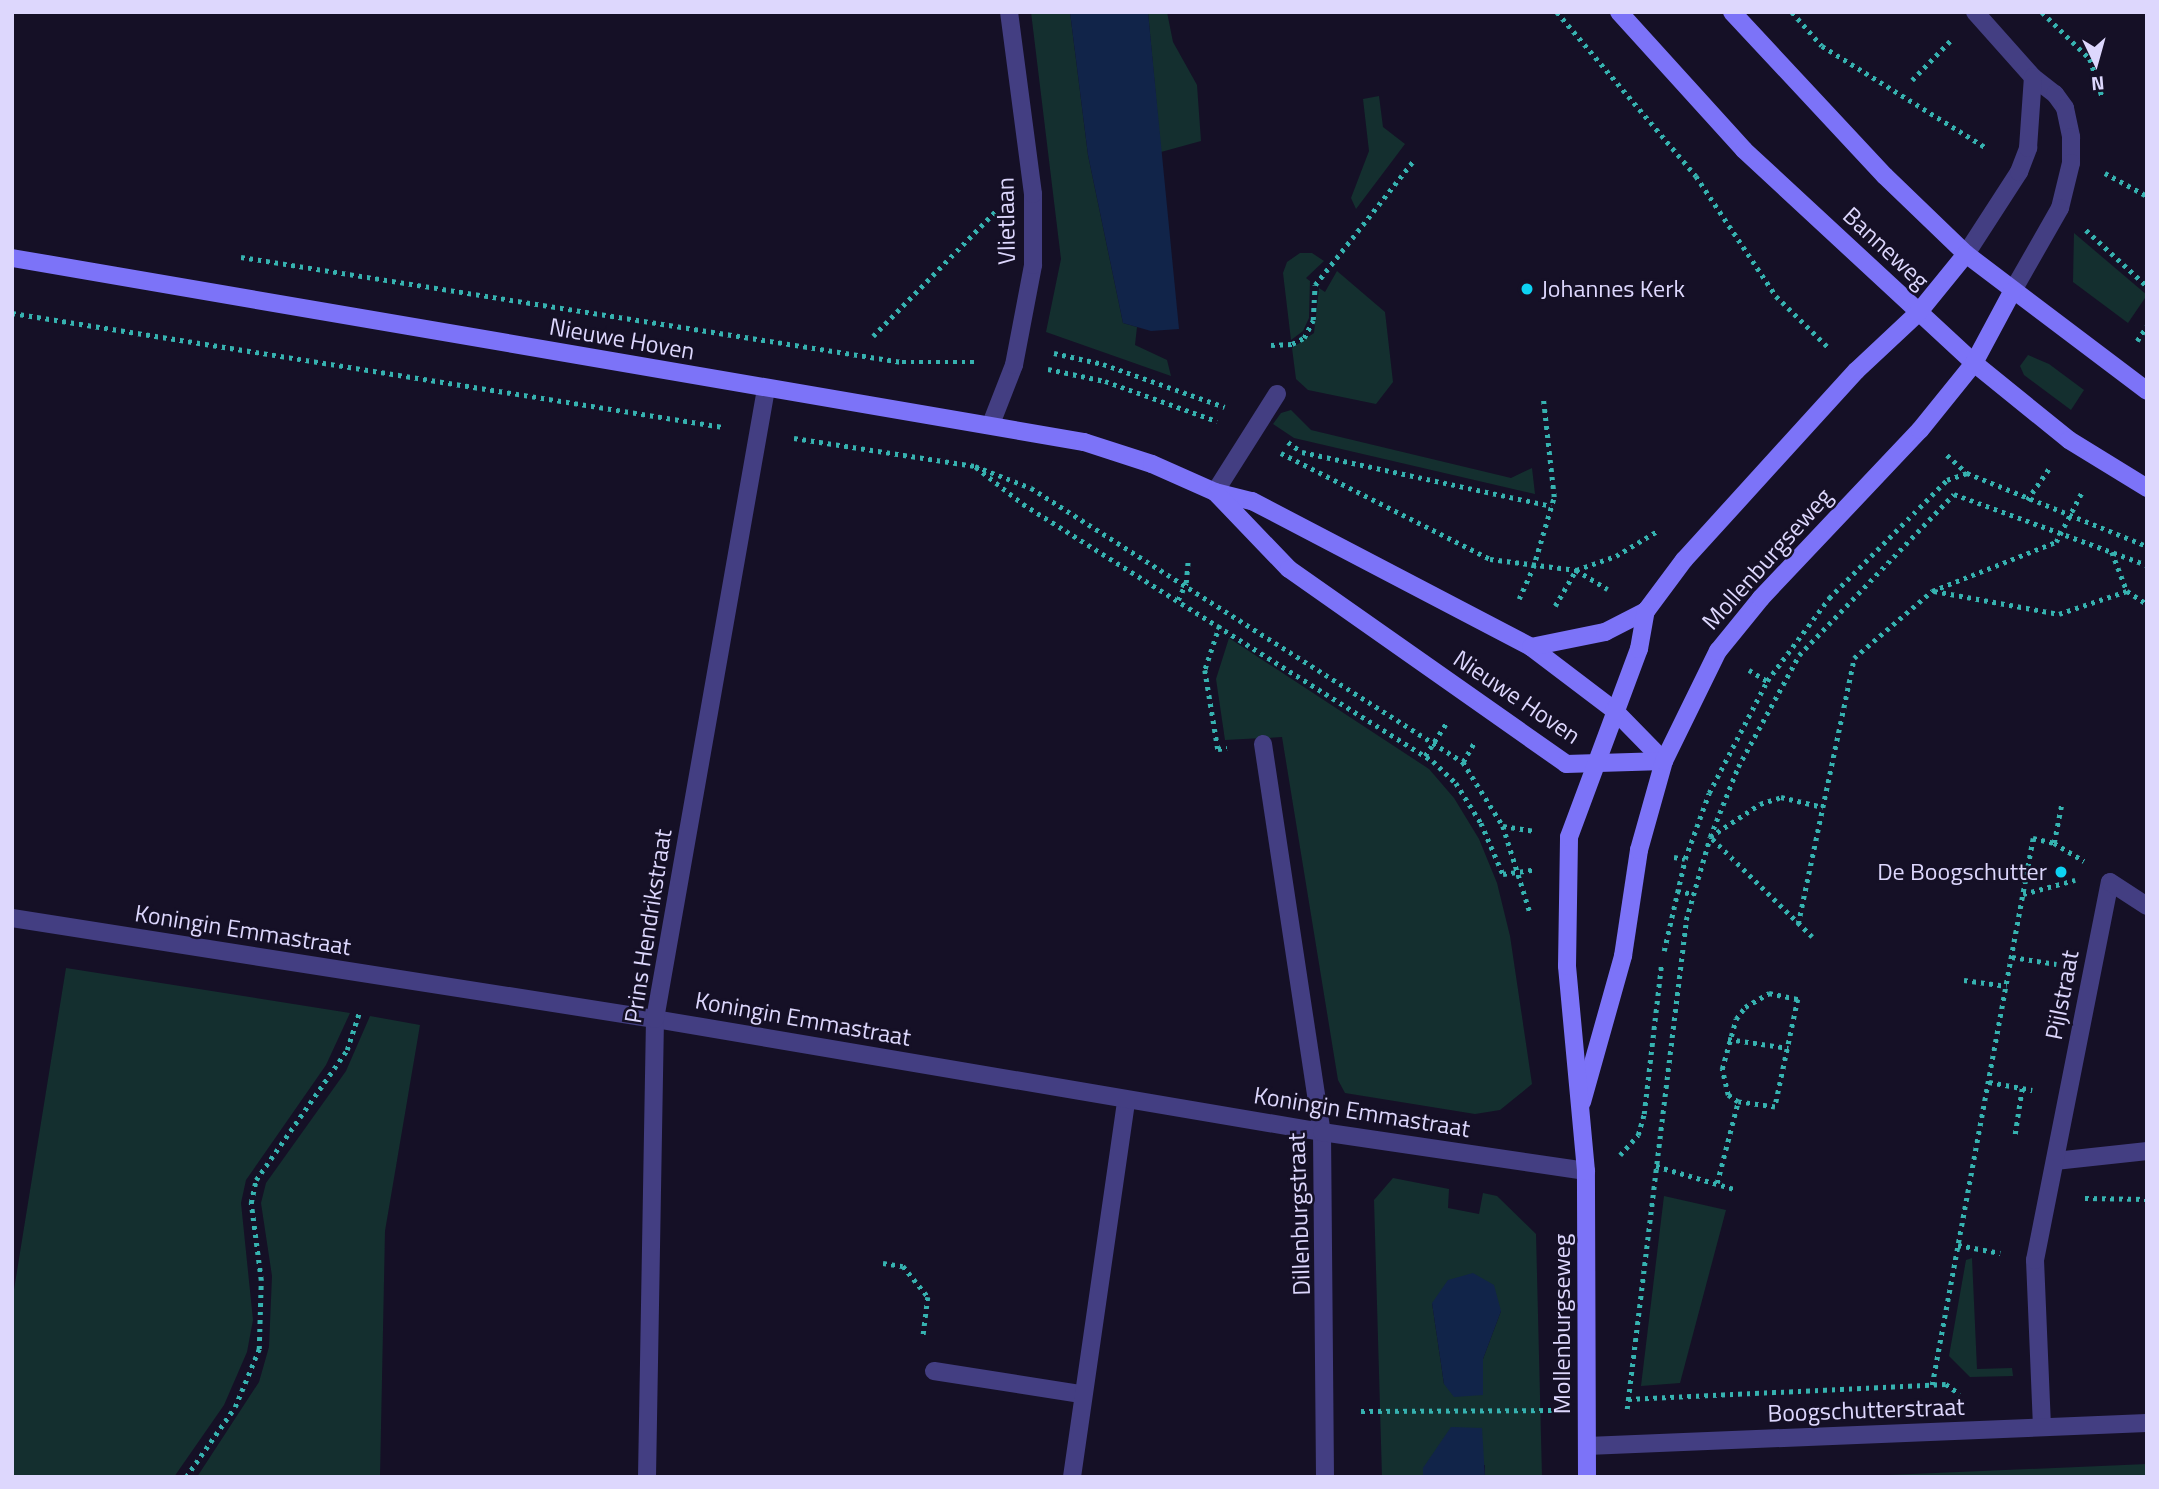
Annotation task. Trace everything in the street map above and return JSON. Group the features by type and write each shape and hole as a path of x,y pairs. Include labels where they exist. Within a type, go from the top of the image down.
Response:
{"street":[{"name":"Vlietlaan","path":"991,424 1014,365 1033,265 1033,194 1009,12"},
{"name":"Banneweg","path":"1619,12 1745,150 1918,313 1974,363 2069,440 2147,488"},
{"name":"Banneweg","path":"1732,12 1885,176 1966,254 2012,292 2147,391"},
{"path":"1975,13 2065,108 2071,163 2060,208 2012,292"},
{"path":"1966,254 2019,172 2028,148 2034,77"},
{"name":"Mollenburgseweg","path":"1587,1477 1586,1171 1582,1102 1567,966 1569,838 1593,766 1639,649 1646,611 1684,560 1856,371 1918,313 1966,254"},
{"name":"Nieuwe Hoven","path":"12,258 1084,442 1152,464 1215,492 1252,501 1531,648 1614,710 1664,761"},
{"name":"Mollenburgseweg","path":"1582,1102 1623,956 1639,849 1664,761 1718,651 1761,598 1920,430 1974,363 2012,292"},
{"name":"Prins Hendrikstraat","path":"647,1477 655,1019 766,389"},
{"path":"1215,492 1277,394"},
{"name":"Nieuwe Hoven","path":"1215,492 1289,569 1566,764 1593,766 1664,761"},
{"name":"Mollenburgseweg","path":"1531,648 1592,636 1646,611"},
{"name":"Dillenburgstraat","path":"1263,744 1322,1132 1327,1411 1325,1477"},
{"path":"2110,882 2147,905"},
{"name":"Pijlstraat","path":"2042,1427 2035,1261 2110,882"},
{"name":"Koningin Emmastraat","path":"12,918 655,1019 1322,1132 1586,1171"},
{"path":"1072,1477 1081,1394 1126,1100"},
{"path":"2055,1161 2147,1151"},
{"path":"934,1371 1081,1394"},
{"name":"Boogschutterstraat","path":"1587,1446 2147,1423"}],"path":[{"path":"1557,12 1696,176 1776,296 1856,371"},
{"path":"1792,12 1822,46 2019,172"},
{"path":"1912,80 1975,13"},
{"path":"1271,345 1292,344 1304,338 1313,320 1315,285 1414,160"},
{"path":"2071,163 2096,168 2147,196"},
{"path":"873,336 998,206"},
{"path":"2060,208 2147,286"},
{"path":"230,255 774,341"},
{"path":"12,313 975,466 1031,488 1186,583 1463,762 1503,826 1569,838"},
{"path":"1501,633 1533,568 1554,497 1543,398"},
{"path":"975,466 1023,504 1220,625 1425,756 1456,783 1494,848 1503,874 1516,869 1568,872"},
{"path":"1586,1171 1625,1153 1638,1135 1661,963 1685,859 1738,733 1767,681 1829,598 1947,480 1967,473 2027,500 2147,546"},
{"path":"1623,1445 1686,920 1710,837 1738,767 1799,655 1954,494 2147,565"},
{"path":"1798,924 1854,658 1932,591 2056,542 2067,516"},
{"path":"2112,552 2127,591 2147,604"},
{"path":"1178,600 1186,583 1188,559"},
{"path":"1932,591 2060,614 2127,591"},
{"path":"1220,625 1205,670 1218,749 1263,744"},
{"path":"1425,756 1435,744 1464,691"},
{"path":"1710,837 1760,804 1781,797 1823,807"},
{"path":"2054,843 2063,802"},
{"path":"1710,837 1812,937"},
{"path":"1932,1385 2034,838 2054,843 2110,882"},
{"path":"1639,849 1685,859"},
{"path":"2023,894 2083,877 2093,869"},
{"path":"1634,885 1694,894"},
{"path":"2012,957 2092,970"},
{"path":"186,1477 235,1407 259,1349 261,1280 251,1203 256,1180 347,1050 366,975"},
{"path":"1964,980 2007,986"},
{"path":"1769,993 1798,999 1774,1107 1738,1102 1724,1084 1728,1039 1745,1007 1769,993"},
{"path":"1728,1039 1788,1048"},
{"path":"2015,1134 2022,1088"},
{"path":"1717,1183 1738,1102"},
{"path":"1656,1166 1734,1189"},
{"path":"2049,1193 2112,1201 2147,1199"},
{"path":"883,1263 903,1266 928,1297 922,1350 934,1371"},
{"path":"1628,1399 1946,1384 1966,1397"},
{"path":"1327,1411 1588,1410"}],"green space":[{"path":"1031,12 1070,12 1088,155 1123,323 1137,327 1135,345 1167,360 1171,376 1046,332 1061,259"},
{"path":"1148,12 1167,12 1173,42 1197,85 1201,141 1161,152"},
{"path":"1379,96 1383,127 1405,144 1356,209 1351,198 1369,151 1363,99"},
{"path":"2074,233 2147,295 2128,323 2073,282"},
{"path":"1300,253 1312,253 1324,261 1306,278 1310,281 1309,318 1303,331 1291,340 1283,273 1287,262"},
{"path":"1337,271 1385,312 1393,382 1376,404 1308,390 1296,379 1292,348 1314,333 1319,288 1325,292"},
{"path":"2028,355 2049,364 2084,390 2071,410 2024,375 2020,366"},
{"path":"1291,410 1311,430 1511,478 1532,468 1535,494 1294,438 1273,424 1281,413"},
{"path":"1229,638 1429,769 1454,798 1479,839 1497,883 1510,936 1532,1084 1500,1110 1475,1114 1345,1093 1338,1080 1282,737 1225,740 1216,679"},
{"path":"66,968 350,1013 326,1065 246,1180 241,1203 253,1320 247,1352 224,1405 174,1477 12,1477 12,1302"},
{"path":"370,1016 420,1025 385,1231 380,1477 197,1477 259,1382 269,1347 272,1276 261,1203 266,1183 346,1071"},
{"path":"1393,1178 1449,1189 1448,1208 1479,1214 1483,1193 1497,1196 1536,1234 1542,1477 1485,1477 1485,1465 1423,1468 1423,1477 1382,1477 1374,1200","holes":["1432,1303 1501,1311 1483,1359 1483,1395 1444,1384"]},
{"path":"1664,1196 1726,1210 1680,1383 1641,1386"},
{"path":"1972,1258 1977,1369 2012,1368 2013,1376 1970,1377 1949,1356 1966,1260"},
{"path":"2147,1464 2147,1477 1842,1477"}],"water":[{"path":"1070,12 1148,12 1179,329 1151,331 1123,323 1088,155"},
{"path":"1473,1273 1494,1285 1501,1311 1483,1359 1483,1395 1454,1397 1444,1384 1432,1303 1448,1280"},
{"path":"1451,1427 1482,1428 1485,1477 1423,1477 1423,1468"}],"place":[{"name":"Johannes Kerk","path":"1527,289"},
{"name":"De Boogschutter","path":"2061,872"}]}
